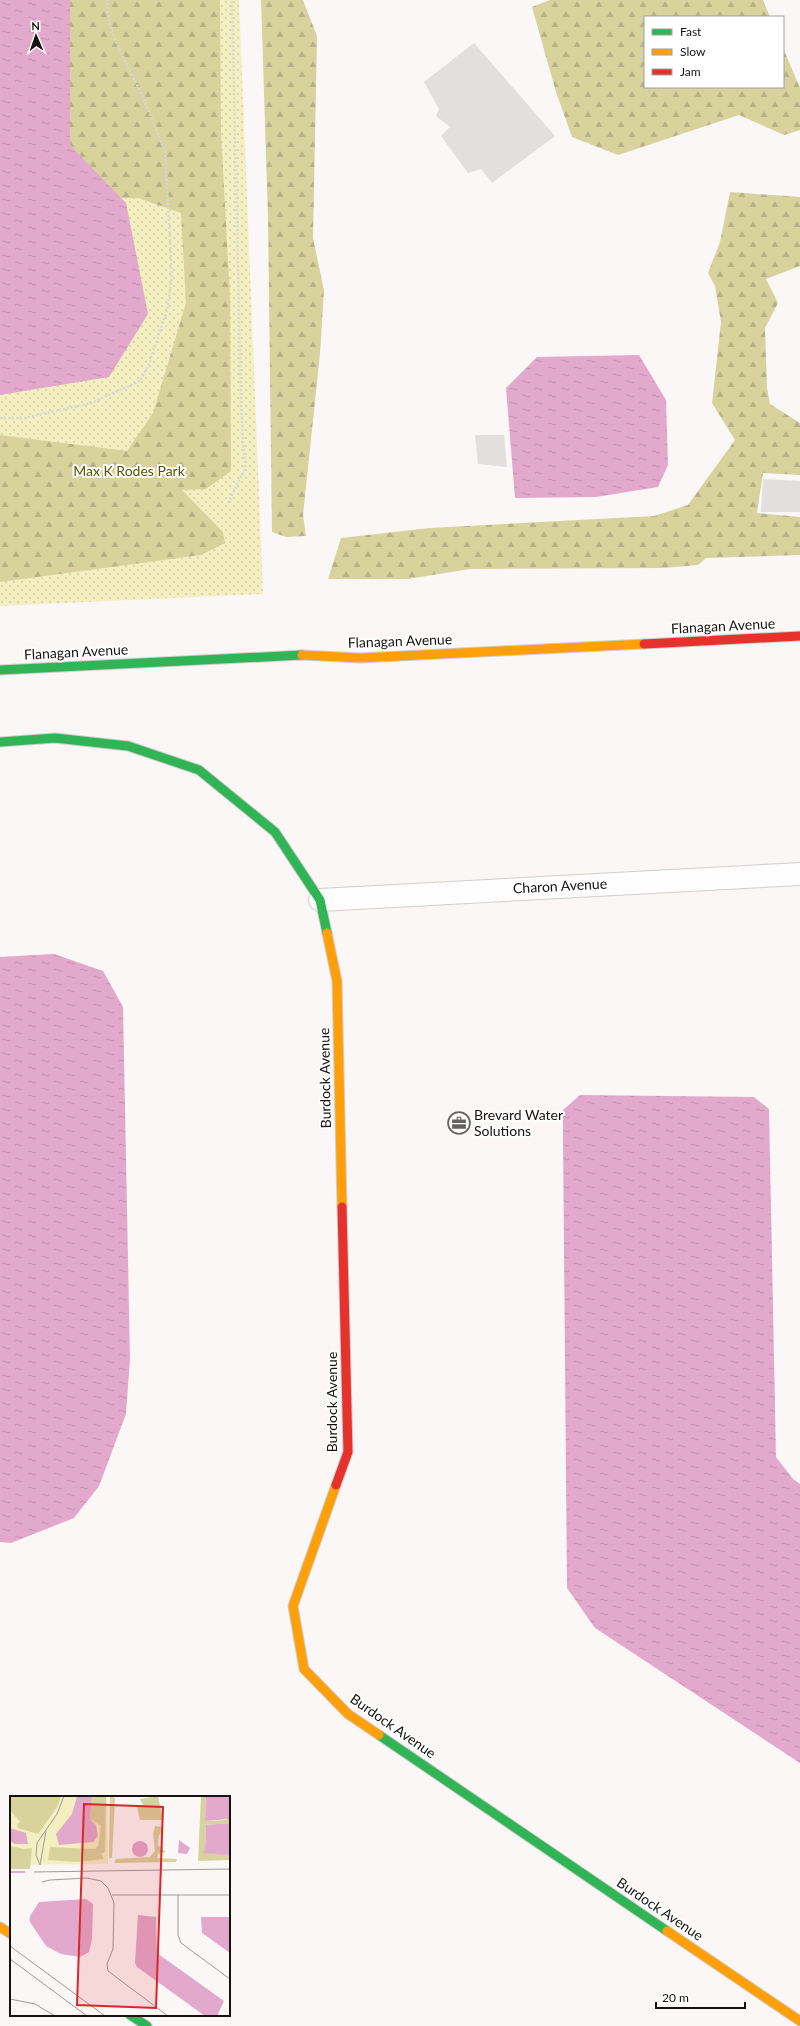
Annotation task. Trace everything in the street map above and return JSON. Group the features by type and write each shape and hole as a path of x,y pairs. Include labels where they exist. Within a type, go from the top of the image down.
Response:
{"main road":[{"name":"Flanagan Avenue","path":"0,670 314,654 360,658 800,636"},
{"name":"Burdock Avenue","path":"0,742 55,738 128,746 199,770 275,832 320,900 337,981 348,1452 294,1606 304,1669 348,1714 800,2021"},
{"path":"0,1927 10,1933"},
{"path":"132,2016 147,2026"}],"street":[{"name":"Charon Avenue","path":"320,900 800,874"}],"path":[{"path":"0,418 25,418 91,403 140,381 149,364 167,310 172,278 165,152 144,99 114,38 108,16 107,0"},
{"path":"228,503 245,469 242,405 232,0"}],"green space":[{"name":"Max K Rodes Park","path":"0,0 239,0 263,594 0,606"},
{"path":"70,0 220,0 221,133 230,297 231,471 206,489 182,490 223,532 225,543 201,555 0,582 0,435 127,451 153,413 186,303 181,213 138,198 121,198 70,145"},
{"path":"261,0 303,0 317,36 313,238 324,290 320,354 303,515 306,536 286,537 272,532 268,216"},
{"path":"550,0 763,0 770,16 644,16 644,88 784,88 784,50 800,88 800,130 784,135 739,115 618,155 572,137 556,92 532,7"},
{"path":"730,192 800,197 800,266 766,279 778,303 765,328 767,388 770,404 800,423 800,475 763,473 757,513 800,517 800,555 706,558 698,565 663,568 470,569 408,579 328,579 341,538 429,528 654,516 688,505 735,440 712,403 721,322 715,286 708,273 720,242"}],"water":[{"path":"0,0 70,0 70,145 126,203 148,314 109,377 0,395"},
{"path":"639,355 666,400 668,465 658,487 596,497 515,498 506,388 537,357"},
{"path":"54,954 103,971 123,1007 130,1359 126,1414 99,1486 74,1518 11,1543 0,1542 0,957"},
{"path":"580,1095 754,1097 769,1109 776,1457 793,1479 800,1484 800,1763 595,1628 567,1588 563,1110"}],"building":[{"path":"474,43 555,136 492,183 481,169 468,173 441,136 450,127 436,116 439,109 424,82"},
{"path":"475,435 504,435 507,467 478,464"},
{"path":"763,479 800,481 800,512 761,512"}],"traffic: fast":[{"path":"0,670 302,655"},
{"path":"0,742 55,738 128,746 199,770 275,832 320,900 327,933"},
{"path":"379,1735 667,1931"},
{"path":"132,2016 147,2026"}],"traffic: slow":[{"path":"302,655 360,658 644,644"},
{"path":"327,933 337,981 342,1207"},
{"path":"336,1485 293,1606 304,1669 348,1714 379,1735"},
{"path":"0,1927 10,1933"},
{"path":"667,1931 800,2021"}],"traffic: jam":[{"path":"644,644 800,636"},
{"path":"336,1485 348,1452 342,1207"}],"place":[{"name":"Brevard Water Solutions","path":"459,1123"}]}
